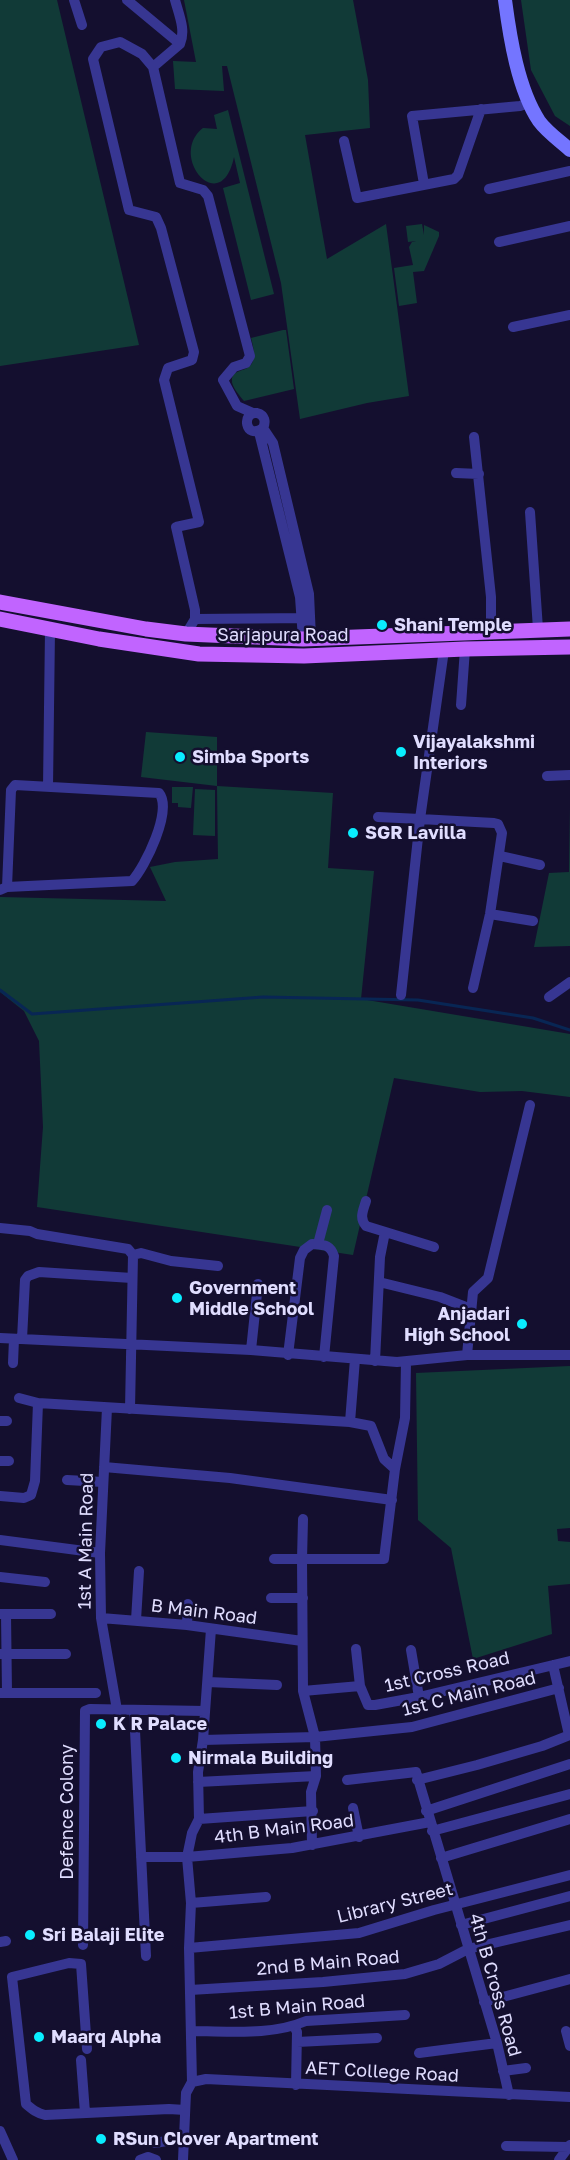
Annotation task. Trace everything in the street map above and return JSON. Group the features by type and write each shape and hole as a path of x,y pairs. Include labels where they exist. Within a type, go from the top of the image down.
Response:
{"main road":[{"path":"505,0 510,35 529,103 540,123 570,150"},
{"name":"Sarjapura Road","path":"0,602 146,629 186,634 307,638 570,629"},
{"name":"Sarjapura Road","path":"0,619 162,650 199,654 304,656 570,647"}],"street":[{"path":"74,0 82,25"},
{"path":"127,0 180,44"},
{"path":"153,67 180,44 183,32 175,0"},
{"path":"186,634 195,619 195,610 176,527 199,522 164,380 168,368 192,360 194,352 167,249 156,217 129,210 93,59 101,47 120,42 142,54 153,67 180,183 203,190 208,196 250,356 246,363 234,367 223,380 237,406 253,413 246,422 248,428 253,432 261,430 300,597 307,618 307,638"},
{"path":"424,184 411,116 520,106 529,103"},
{"path":"344,141 357,198 457,178 481,109"},
{"path":"489,189 570,171"},
{"path":"499,242 570,226"},
{"path":"513,327 570,315"},
{"path":"474,437 491,597 491,631"},
{"path":"456,473 479,474"},
{"path":"530,512 538,630"},
{"path":"195,619 307,618"},
{"path":"48,787 50,630"},
{"path":"461,705 465,649"},
{"path":"401,995 420,819 444,650"},
{"path":"547,776 570,775"},
{"path":"15,785 159,793 162,797 162,819 141,872 132,881 3,889 11,790 15,785"},
{"path":"378,817 498,824 502,833 500,856 490,914 473,988"},
{"path":"500,856 540,865"},
{"path":"490,914 532,921"},
{"path":"549,997 570,982"},
{"path":"467,1355 473,1292 488,1278 530,1105"},
{"path":"366,1202 362,1215 364,1224 434,1247"},
{"path":"318,1244 327,1210"},
{"path":"0,1228 30,1231 128,1249 133,1255 130,1408"},
{"path":"375,1361 380,1257 385,1232"},
{"path":"288,1355 300,1258 304,1250 312,1244 318,1244 331,1248 335,1261 324,1358"},
{"path":"133,1255 141,1253 171,1261 218,1266"},
{"path":"13,1363 25,1280 28,1276 39,1272 132,1278"},
{"path":"379,1282 431,1295 471,1309"},
{"path":"251,1350 258,1284"},
{"path":"0,1338 251,1350 324,1358 406,1362 467,1355 570,1355"},
{"path":"350,1422 355,1359"},
{"path":"274,1559 384,1559 395,1469 405,1418 406,1362"},
{"path":"19,1398 38,1403 350,1422 371,1426 384,1459 395,1469"},
{"path":"0,1496 24,1498 31,1495 35,1481 38,1403"},
{"name":"1st A Main Road","path":"107,1408 100,1553 101,1618 117,1710"},
{"path":"104,1467 231,1478 392,1500"},
{"path":"67,1480 103,1482"},
{"path":"303,1519 303,1691 315,1737 316,1776 311,1792 312,1845"},
{"path":"0,1540 100,1553"},
{"path":"136,1620 140,1571"},
{"path":"0,1577 45,1582"},
{"path":"271,1598 303,1598"},
{"path":"187,1625 188,1604"},
{"path":"51,1614 3,1614 4,1693 96,1693"},
{"name":"B Main Road","path":"101,1618 187,1625 302,1641"},
{"path":"183,2160 186,2093 192,2082 189,1948 191,1903 187,1857 192,1833 199,1819 198,1782 211,1629"},
{"name":"1st Cross Road","path":"356,1648 360,1686 364,1700 368,1704 419,1697 570,1661"},
{"path":"411,1650 419,1697"},
{"path":"3,1654 66,1654"},
{"path":"347,1780 416,1772 417,1780 542,1746 569,1735 553,1665"},
{"path":"208,1682 277,1685"},
{"name":"1st Cross Road","path":"303,1691 360,1686"},
{"name":"1st C Main Road","path":"203,1740 315,1737 412,1727 559,1689"},
{"name":"Defence Colony","path":"83,1945 80,1866 84,1717 85,1711 90,1709 117,1710"},
{"path":"117,1710 204,1711"},
{"path":"134,1710 146,1956"},
{"path":"429,1821 570,1764"},
{"path":"198,1782 316,1776"},
{"name":"4th B Cross Road","path":"417,1780 497,2043 509,2095"},
{"path":"429,1821 570,1794"},
{"path":"353,1808 359,1837"},
{"path":"199,1819 313,1812"},
{"path":"441,1858 570,1819"},
{"name":"4th B Main Road","path":"141,1857 187,1857 312,1845 429,1821"},
{"name":"Library Street","path":"189,1948 359,1933 570,1875"},
{"path":"461,1925 570,1896"},
{"path":"191,1903 266,1897"},
{"name":"2nd B Main Road","path":"190,1990 405,1974 439,1964 468,1949 570,1924"},
{"path":"87,2049 81,1964 69,1963 12,1977 26,2104 37,2113 45,2115 185,2110"},
{"path":"484,2002 570,1979"},
{"name":"1st B Main Road","path":"192,2031 265,2031 294,2026 306,2021 405,2015"},
{"path":"294,2026 297,2032 296,2085"},
{"path":"566,2031 570,2046"},
{"path":"297,2042 377,2037"},
{"path":"419,2053 497,2043"},
{"path":"81,2060 85,2113"},
{"path":"504,2071 526,2068"},
{"name":"AET College Road","path":"192,2082 206,2079 570,2097"},
{"path":"0,2132 14,2160"},
{"path":"155,2143 184,2138"},
{"path":"506,2146 569,2146"},
{"path":"559,2160 569,2146"},
{"path":"140,2160 148,2157 156,2160"}],"green space":[{"path":"0,0 57,0 139,345 0,366"},
{"path":"184,0 353,0 368,80 370,128 305,135 327,259 386,224 409,396 367,403 300,419 281,283 227,66 222,66 224,91 175,89 173,61 196,62"},
{"path":"521,0 570,0 570,126 555,116 531,70"},
{"path":"228,110 274,294 251,300 223,188 240,183 234,157 227,175 219,183 209,182 200,176 194,166 191,153 193,140 203,128 217,129 214,115"},
{"path":"422,224 424,235 424,225 439,232 439,236 424,271 413,272 417,303 399,306 394,268 413,265 409,247 412,242 416,241 408,242 406,226"},
{"path":"286,330 294,389 244,401 234,388 232,380 237,372 251,365 254,351 251,338"},
{"name":"Simba Sports","path":"146,732 217,737 217,786 141,777"},
{"path":"217,786 333,793 328,868 374,871 361,999 570,1034 570,1097 522,1091 480,1092 394,1078 353,1255 37,1207 43,1127 39,1041 24,1011 0,992 0,897 166,901 150,867 175,862 218,859"},
{"path":"172,787 193,787 191,808 178,807 178,803 172,803"},
{"path":"195,789 215,790 215,836 193,835"},
{"path":"570,807 570,946 534,947 549,873 569,872"},
{"path":"570,1366 570,1528 557,1529 558,1541 570,1542 570,1584 548,1586 552,1634 473,1659 451,1548 418,1520 416,1373"}],"waterway":[{"path":"0,990 32,1014 263,997 418,1000 533,1018 570,1030"}],"place":[{"name":"Shani Temple","path":"382,625"},
{"name":"Vijayalakshmi Interiors","path":"401,752"},
{"name":"Simba Sports","path":"180,757"},
{"name":"SGR Lavilla","path":"353,833"},
{"name":"Government Middle School","path":"177,1298"},
{"name":"Anjadari High School","path":"522,1324"},
{"name":"K R Palace","path":"101,1724"},
{"name":"Nirmala Building","path":"176,1758"},
{"name":"Sri Balaji Elite","path":"30,1935"},
{"name":"Maarq Alpha","path":"39,2037"},
{"name":"RSun Clover Apartment","path":"101,2139"}]}
